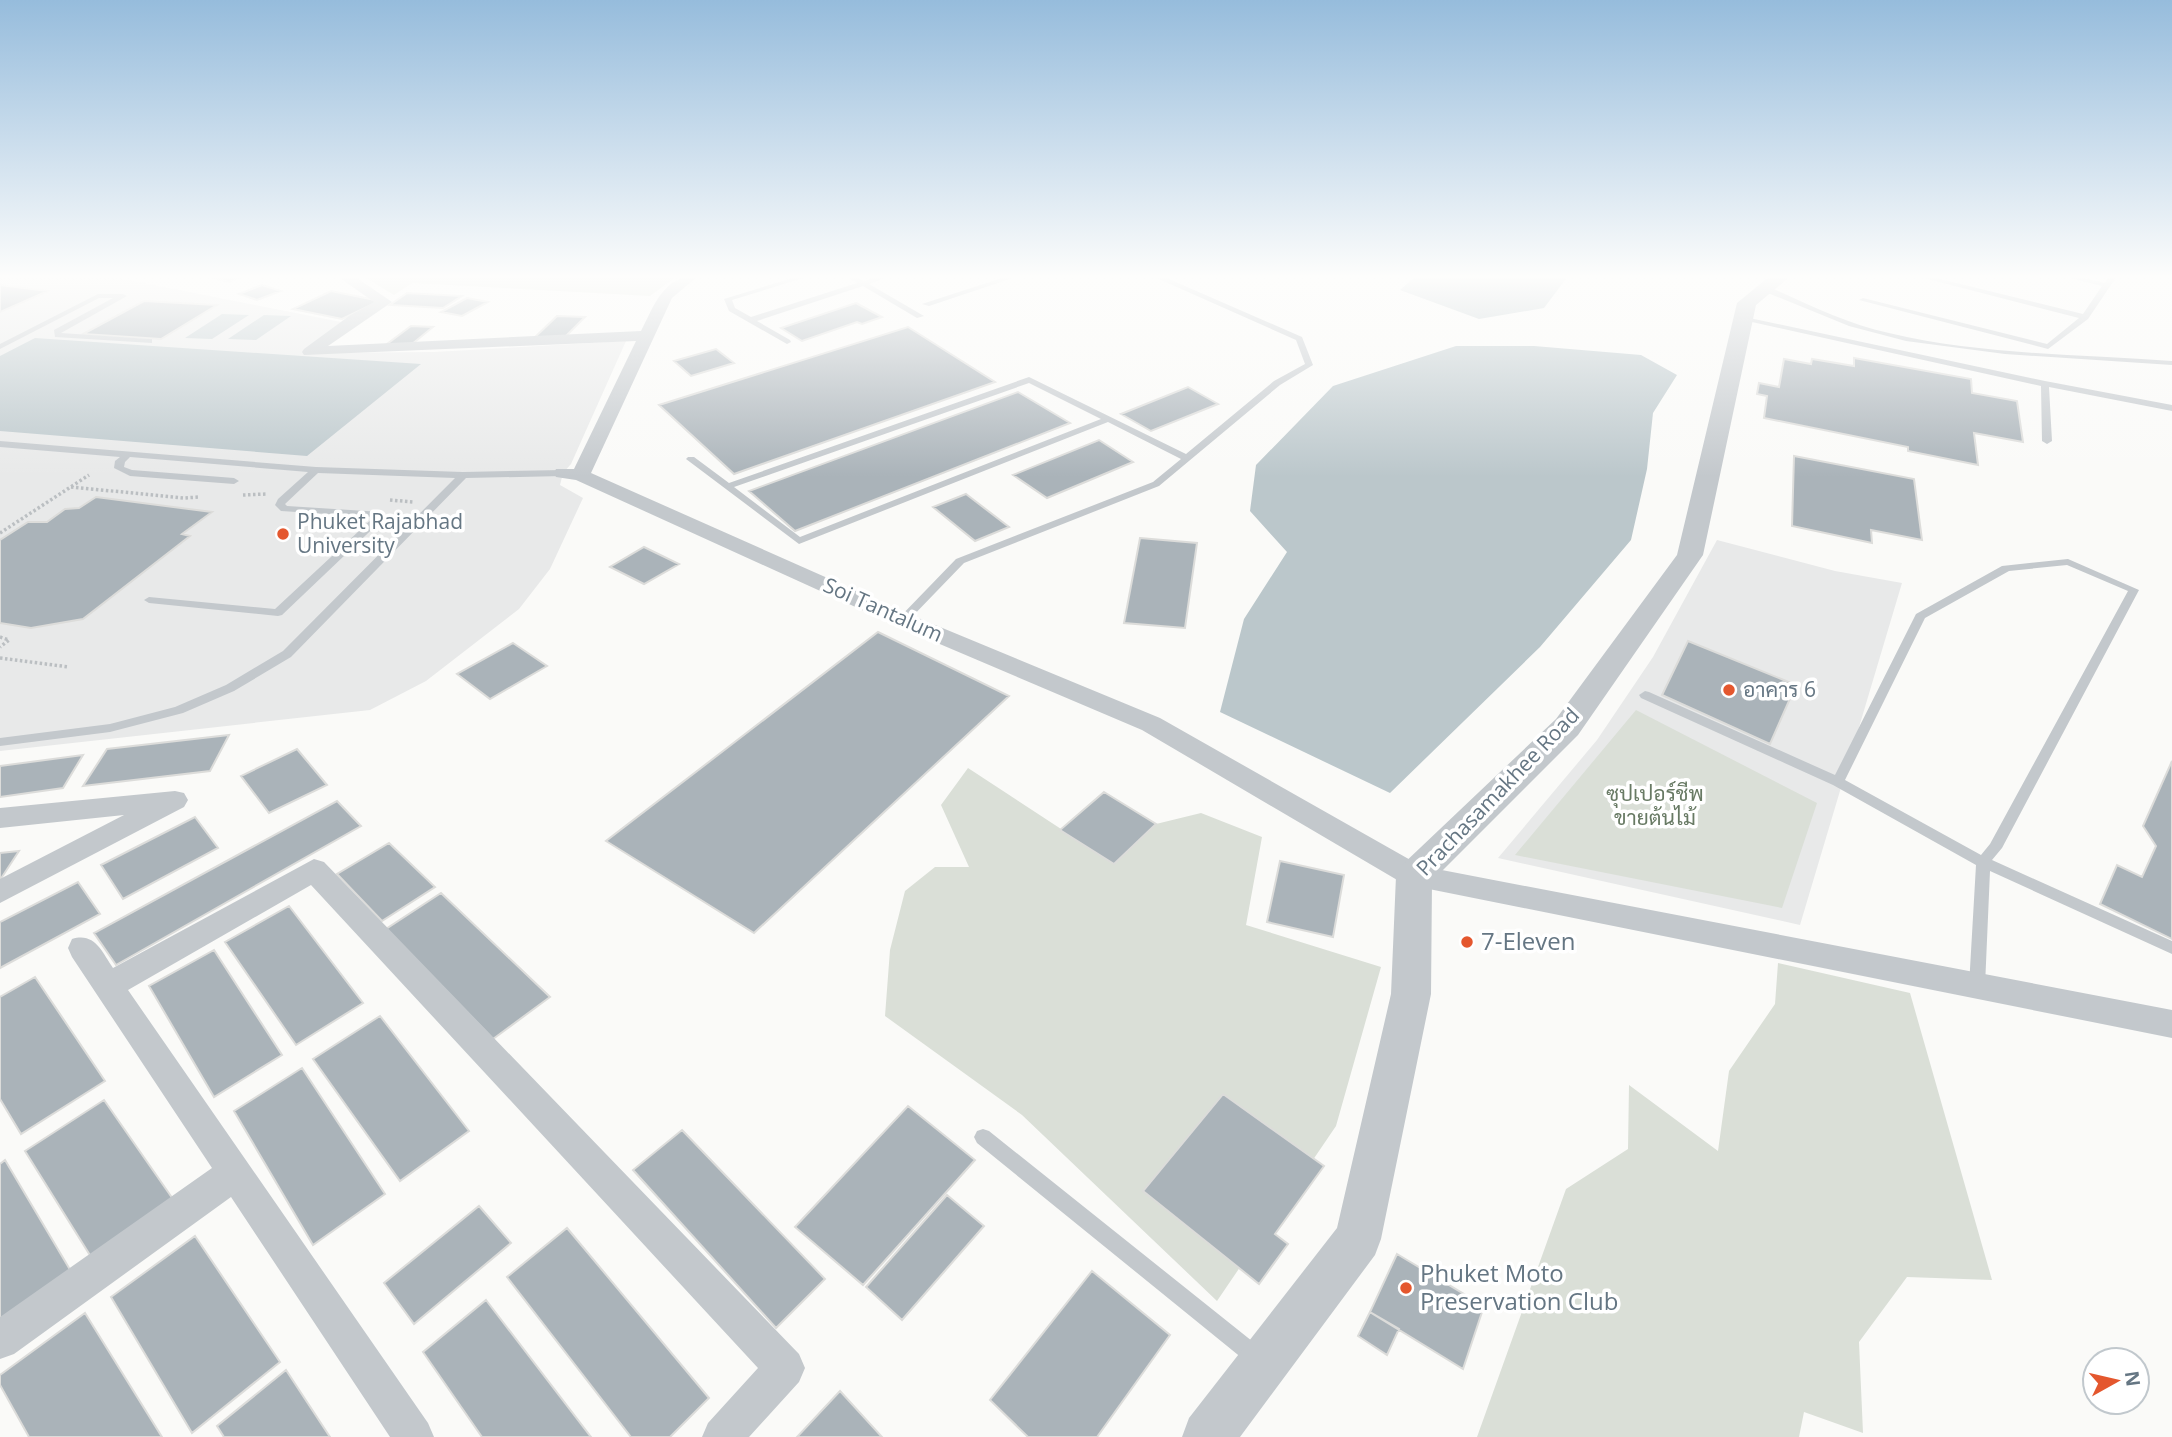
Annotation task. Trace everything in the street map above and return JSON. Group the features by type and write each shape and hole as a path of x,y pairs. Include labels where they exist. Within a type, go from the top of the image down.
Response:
{"street":[{"path":"322,343 310,352 497,343"},
{"path":"572,474 641,343"},
{"name":"Prachasamakhee Road","path":"1208,1437 1358,1239 1410,994 1414,876 1567,727 1690,555 1738,343"},
{"name":"Soi Tantalum","path":"572,474 903,620 1152,724 1414,876 2172,1024"},
{"path":"0,818 175,800 0,892"},
{"path":"108,986 314,870 785,1368 722,1437"},
{"path":"83,948 414,1437"},
{"path":"0,1340 235,1173"}],"lane":[{"path":"903,620 961,561 1156,484 1277,383 1309,365 1301,343"},
{"path":"1858,343 2045,384 2172,408"},
{"path":"1942,343 2052,355 2172,363"},
{"path":"2033,343 2048,347 2053,343"},
{"path":"729,486 1029,380 1188,458"},
{"path":"2045,384 2047,441"},
{"path":"691,459 799,541 1109,419"},
{"name":"Soi Tantalum","path":"0,444 316,470 463,475 572,474"},
{"path":"127,454 120,461 119,468 130,473 234,481"},
{"path":"149,600 278,613 382,515 284,509 280,505 281,501 316,470"},
{"path":"0,742 110,728 179,710 230,688 287,654 463,475"},
{"path":"1838,782 1920,616 2006,568 2068,562 2134,590 1995,848 1983,862 1977,986"},
{"path":"1644,695 1838,782 1983,862 2172,948"},
{"path":"982,1137 1264,1363"}],"path":[{"path":"0,533 89,475"},
{"path":"71,487 184,498 205,497"},
{"path":"239,495 291,493"},
{"path":"385,500 425,503"},
{"path":"0,637 9,640 0,647"},
{"path":"0,658 69,667"}],"shaded area":[{"name":"Phuket Rajabhad University","path":"0,343 315,343 303,353 434,352 625,343 571,464 563,473 560,485 583,498 550,569 519,609 426,681 370,710 0,751"},
{"path":"25,343 110,343 421,364 307,456 0,431 0,356"},
{"path":"1456,346 1534,346 1641,355 1677,375 1653,413 1647,469 1631,540 1540,647 1390,793 1220,712 1244,619 1287,552 1250,511 1256,465 1333,386"},
{"path":"1717,540 1835,571 1902,583 1800,925 1498,858 1597,740 1653,657"}],"green space":[{"name":"ซุปเปอร์ชีพ ขายต้นไม้","path":"1636,710 1817,803 1782,908 1515,855"},
{"path":"968,768 1113,863 1156,824 1201,813 1262,837 1246,925 1381,967 1336,1126 1217,1301 1022,1115 885,1016 890,950 905,891 935,867 969,867 941,805"},
{"path":"1778,963 1910,993 1992,1280 1907,1277 1859,1342 1863,1433 1804,1412 1799,1437 1477,1437 1566,1189 1628,1149 1629,1085 1718,1151 1729,1071 1775,1004"}],"building":[{"path":"388,343 413,343 406,349 383,347"},
{"path":"857,343 933,343 995,382 734,474 659,405"},
{"path":"716,349 734,363 691,376 674,361"},
{"path":"1854,358 1971,379 1972,393 2017,401 2023,442 1974,433 1978,465 1908,451 1908,447 1764,418 1767,396 1757,394 1759,383 1779,387 1784,359 1811,364 1812,359 1854,366"},
{"path":"1188,387 1218,404 1151,431 1121,414"},
{"path":"1018,392 1070,423 795,531 749,491"},
{"path":"1099,440 1133,462 1047,498 1013,475"},
{"path":"1794,456 1914,479 1922,540 1871,530 1872,543 1792,526"},
{"path":"966,494 1009,527 975,541 933,507"},
{"path":"96,497 212,512 182,534 190,536 83,619 31,628 0,623 0,540 28,522 47,522 65,509 79,508"},
{"path":"1140,538 1197,543 1185,628 1124,623"},
{"path":"644,547 679,564 644,584 610,567"},
{"path":"878,632 1009,696 754,933 606,841"},
{"name":"อาคาร 6","path":"1688,641 1796,685 1770,744 1662,695"},
{"path":"513,643 547,666 490,699 457,674"},
{"path":"229,735 210,771 83,786 107,749"},
{"path":"297,749 327,785 269,813 241,776"},
{"path":"83,755 63,788 0,797 0,766"},
{"path":"2172,761 2172,939 2100,904 2117,865 2142,877 2156,846 2143,826"},
{"path":"1104,792 1156,824 1114,864 1060,830"},
{"path":"337,801 361,826 116,965 94,933"},
{"path":"195,817 218,848 123,899 101,865"},
{"path":"389,843 435,887 382,921 337,874"},
{"path":"19,851 0,880 0,853"},
{"path":"1280,861 1344,875 1333,937 1267,922"},
{"path":"78,882 100,914 0,968 0,922"},
{"path":"441,893 550,997 493,1039 386,929"},
{"path":"289,906 363,1003 296,1045 225,942"},
{"path":"214,950 282,1055 214,1097 149,986"},
{"path":"35,977 105,1081 21,1134 0,1099 0,997"},
{"path":"380,1016 469,1131 400,1181 313,1059"},
{"path":"302,1068 385,1194 313,1245 234,1111"},
{"path":"1223,1094 1324,1166 1275,1234 1288,1244 1259,1284 1143,1191"},
{"path":"104,1100 175,1202 93,1260 25,1151"},
{"path":"908,1106 975,1160 863,1285 795,1227"},
{"path":"682,1130 825,1279 776,1328 633,1170"},
{"path":"5,1160 72,1273 0,1324 0,1164"},
{"path":"947,1195 984,1226 902,1320 866,1287"},
{"path":"479,1206 511,1243 414,1324 384,1283"},
{"path":"567,1228 709,1398 670,1437 631,1437 507,1277"},
{"path":"195,1236 280,1362 192,1433 111,1297"},
{"path":"1397,1254 1484,1306 1463,1369 1370,1312"},
{"path":"1092,1271 1170,1335 1097,1437 1028,1437 990,1400"},
{"path":"486,1300 591,1437 482,1437 423,1352"},
{"path":"1370,1312 1399,1329 1387,1355 1358,1336"},
{"path":"85,1313 162,1437 29,1437 0,1385 0,1375"},
{"path":"286,1370 330,1437 224,1437 217,1426"},
{"path":"840,1391 882,1437 797,1437"}],"place":[{"name":"Phuket Rajabhad University","path":"283,534"},
{"name":"อาคาร 6","path":"1729,690"},
{"name":"7-Eleven","path":"1467,942"},
{"name":"Phuket Moto Preservation Club","path":"1406,1288"}]}
